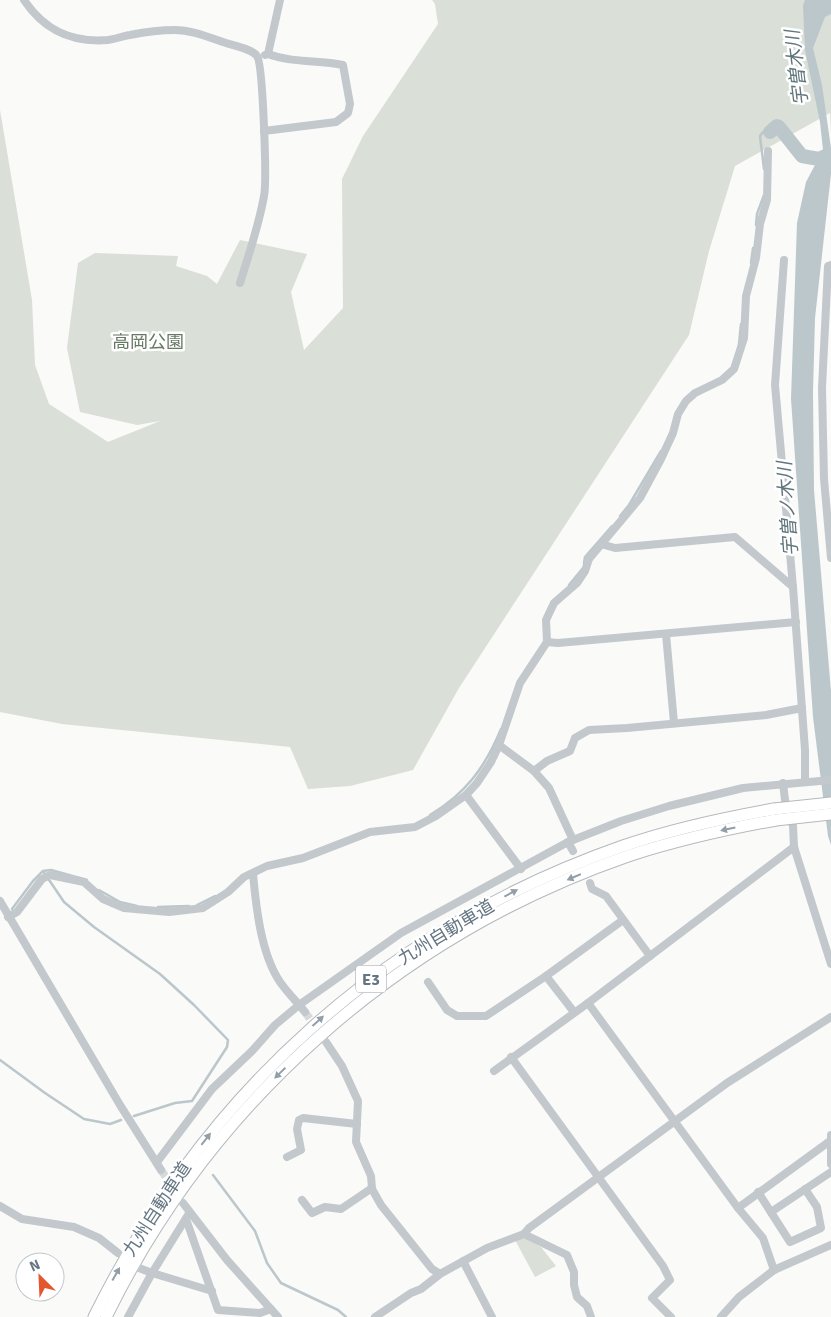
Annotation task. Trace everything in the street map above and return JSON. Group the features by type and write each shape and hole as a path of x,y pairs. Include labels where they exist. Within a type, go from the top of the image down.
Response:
{"highway":[{"name":"九州自動車道","path":"106,1317 139,1255 167,1210 236,1119 277,1075 328,1028 377,989 425,955 474,926 525,899 578,875 628,856 683,840 831,802"},
{"name":"九州自動車道","path":"94,1317 130,1249 159,1204 187,1163 228,1112 269,1067 321,1018 370,980 419,946 468,916 520,888 574,864 625,845 731,817 831,814"}],"street":[{"path":"24,0 38,18 61,34 80,38 108,40 151,31 178,30 199,34 254,53 258,57 261,71 265,194 240,283"},
{"path":"268,54 280,0"},
{"path":"258,57 268,54 295,61 323,61 343,65 350,104 348,113 336,122 264,130"},
{"path":"8,917 17,912 42,879 50,875 84,882 103,899 124,908 169,912 203,908 228,892 244,877 267,866 303,858 370,832 415,827 436,816 466,795 477,783 490,762 520,683 547,642 546,620 554,603 577,583 585,571 589,559 640,498 661,459 673,433 678,414 686,401 695,393 722,380 734,369 744,338 746,296 756,258 760,224 767,200 768,150"},
{"path":"784,260 775,385 808,782"},
{"path":"831,265 828,266 822,388 831,558"},
{"path":"601,544 615,548 735,537 793,587"},
{"path":"547,642 558,643 796,622"},
{"path":"666,634 674,723"},
{"path":"534,771 548,761 570,751 575,738 589,730 766,715 802,708"},
{"path":"498,745 534,771 549,788 571,841 573,851"},
{"path":"0,901 120,1105 159,1166 212,1089 275,1026 299,1005 401,933 571,841 621,822 669,806 743,788 831,780"},
{"path":"783,784 785,800 793,826 794,847 831,964"},
{"path":"466,795 521,869"},
{"path":"494,1071 588,1003 794,847"},
{"path":"253,874 258,914 268,955 279,981 305,1012"},
{"path":"590,883 592,889 606,896 650,956"},
{"path":"428,982 447,1010 457,1016 486,1016 546,976 623,920"},
{"path":"546,976 574,1012"},
{"path":"588,1003 738,1208 763,1238 774,1270"},
{"path":"375,1317 463,1261 487,1248 524,1234 529,1228 727,1083 831,1017"},
{"path":"326,1042 342,1066 358,1101 356,1142 371,1176 372,1188 381,1205 432,1269 440,1274"},
{"path":"511,1057 663,1266 670,1280 652,1298 671,1317"},
{"path":"287,1157 301,1150 297,1129 299,1120 303,1118 357,1124"},
{"path":"831,1135 831,1164"},
{"path":"738,1208 830,1141"},
{"path":"771,1212 831,1172"},
{"path":"302,1200 312,1213 325,1206 342,1209 372,1188"},
{"path":"758,1192 790,1242 821,1228 817,1207 804,1189"},
{"path":"183,1203 212,1291 216,1314 260,1313 271,1309"},
{"path":"0,1206 22,1219 74,1227 99,1238 118,1253"},
{"path":"128,1317 152,1273 188,1216"},
{"path":"188,1216 278,1317"},
{"path":"524,1234 567,1255 574,1272 574,1285 577,1297 587,1306 591,1317"},
{"path":"721,1317 738,1297 774,1270 831,1245"},
{"path":"463,1261 492,1317"},
{"path":"139,1268 212,1291"}],"green space":[{"name":"高岡公園","path":"432,0 831,0 831,135 830,113 735,166 709,251 689,335 459,688 413,770 350,786 308,789 290,747 62,724 0,712 0,110 32,300 35,365 49,404 108,442 160,421 137,425 80,412 67,348 78,263 95,253 178,256 176,266 207,276 217,284 240,240 307,254 291,292 304,350 343,308 342,179 363,136 438,24 435,4"},
{"path":"525,1238 541,1247 556,1266 535,1277 515,1240"}],"shaded area":[{"path":"805,0 831,0 831,14 825,17 813,48 822,85 831,148 831,174 815,318 813,392 814,490 831,691 831,845 828,836 813,717 791,399 797,223 806,182 823,150 820,122 805,50 803,5"}],"waterway":[{"name":"宇曽ノ木川","path":"770,132 777,126 779,127 802,156 819,159 828,155"},
{"path":"764,169 760,136 763,132 770,132"},
{"path":"756,225 757,214 764,195"},
{"path":"751,263 753,248"},
{"path":"739,344 741,324"},
{"path":"620,516 629,505 661,451"},
{"path":"584,563 585,557 612,526"},
{"path":"569,585 583,568"},
{"path":"430,815 454,798 473,779 488,756 501,729"},
{"path":"12,909 43,871 51,870 87,880"},
{"path":"43,871 64,902 94,927 160,974 228,1040 227,1047 192,1101 175,1103 134,1116"},
{"path":"99,890 120,902 137,906"},
{"path":"197,905 215,896"},
{"path":"158,907 189,906"},
{"path":"0,1060 84,1119 110,1124 121,1120"},
{"path":"213,1175 255,1231 267,1263 281,1283 338,1310 346,1317"}],"tunnel":[{"path":"305,1012 317,1029"},
{"path":"161,1170 174,1189"}],"water label":[{"name":"宇曽木川","path":"796,68"}]}
